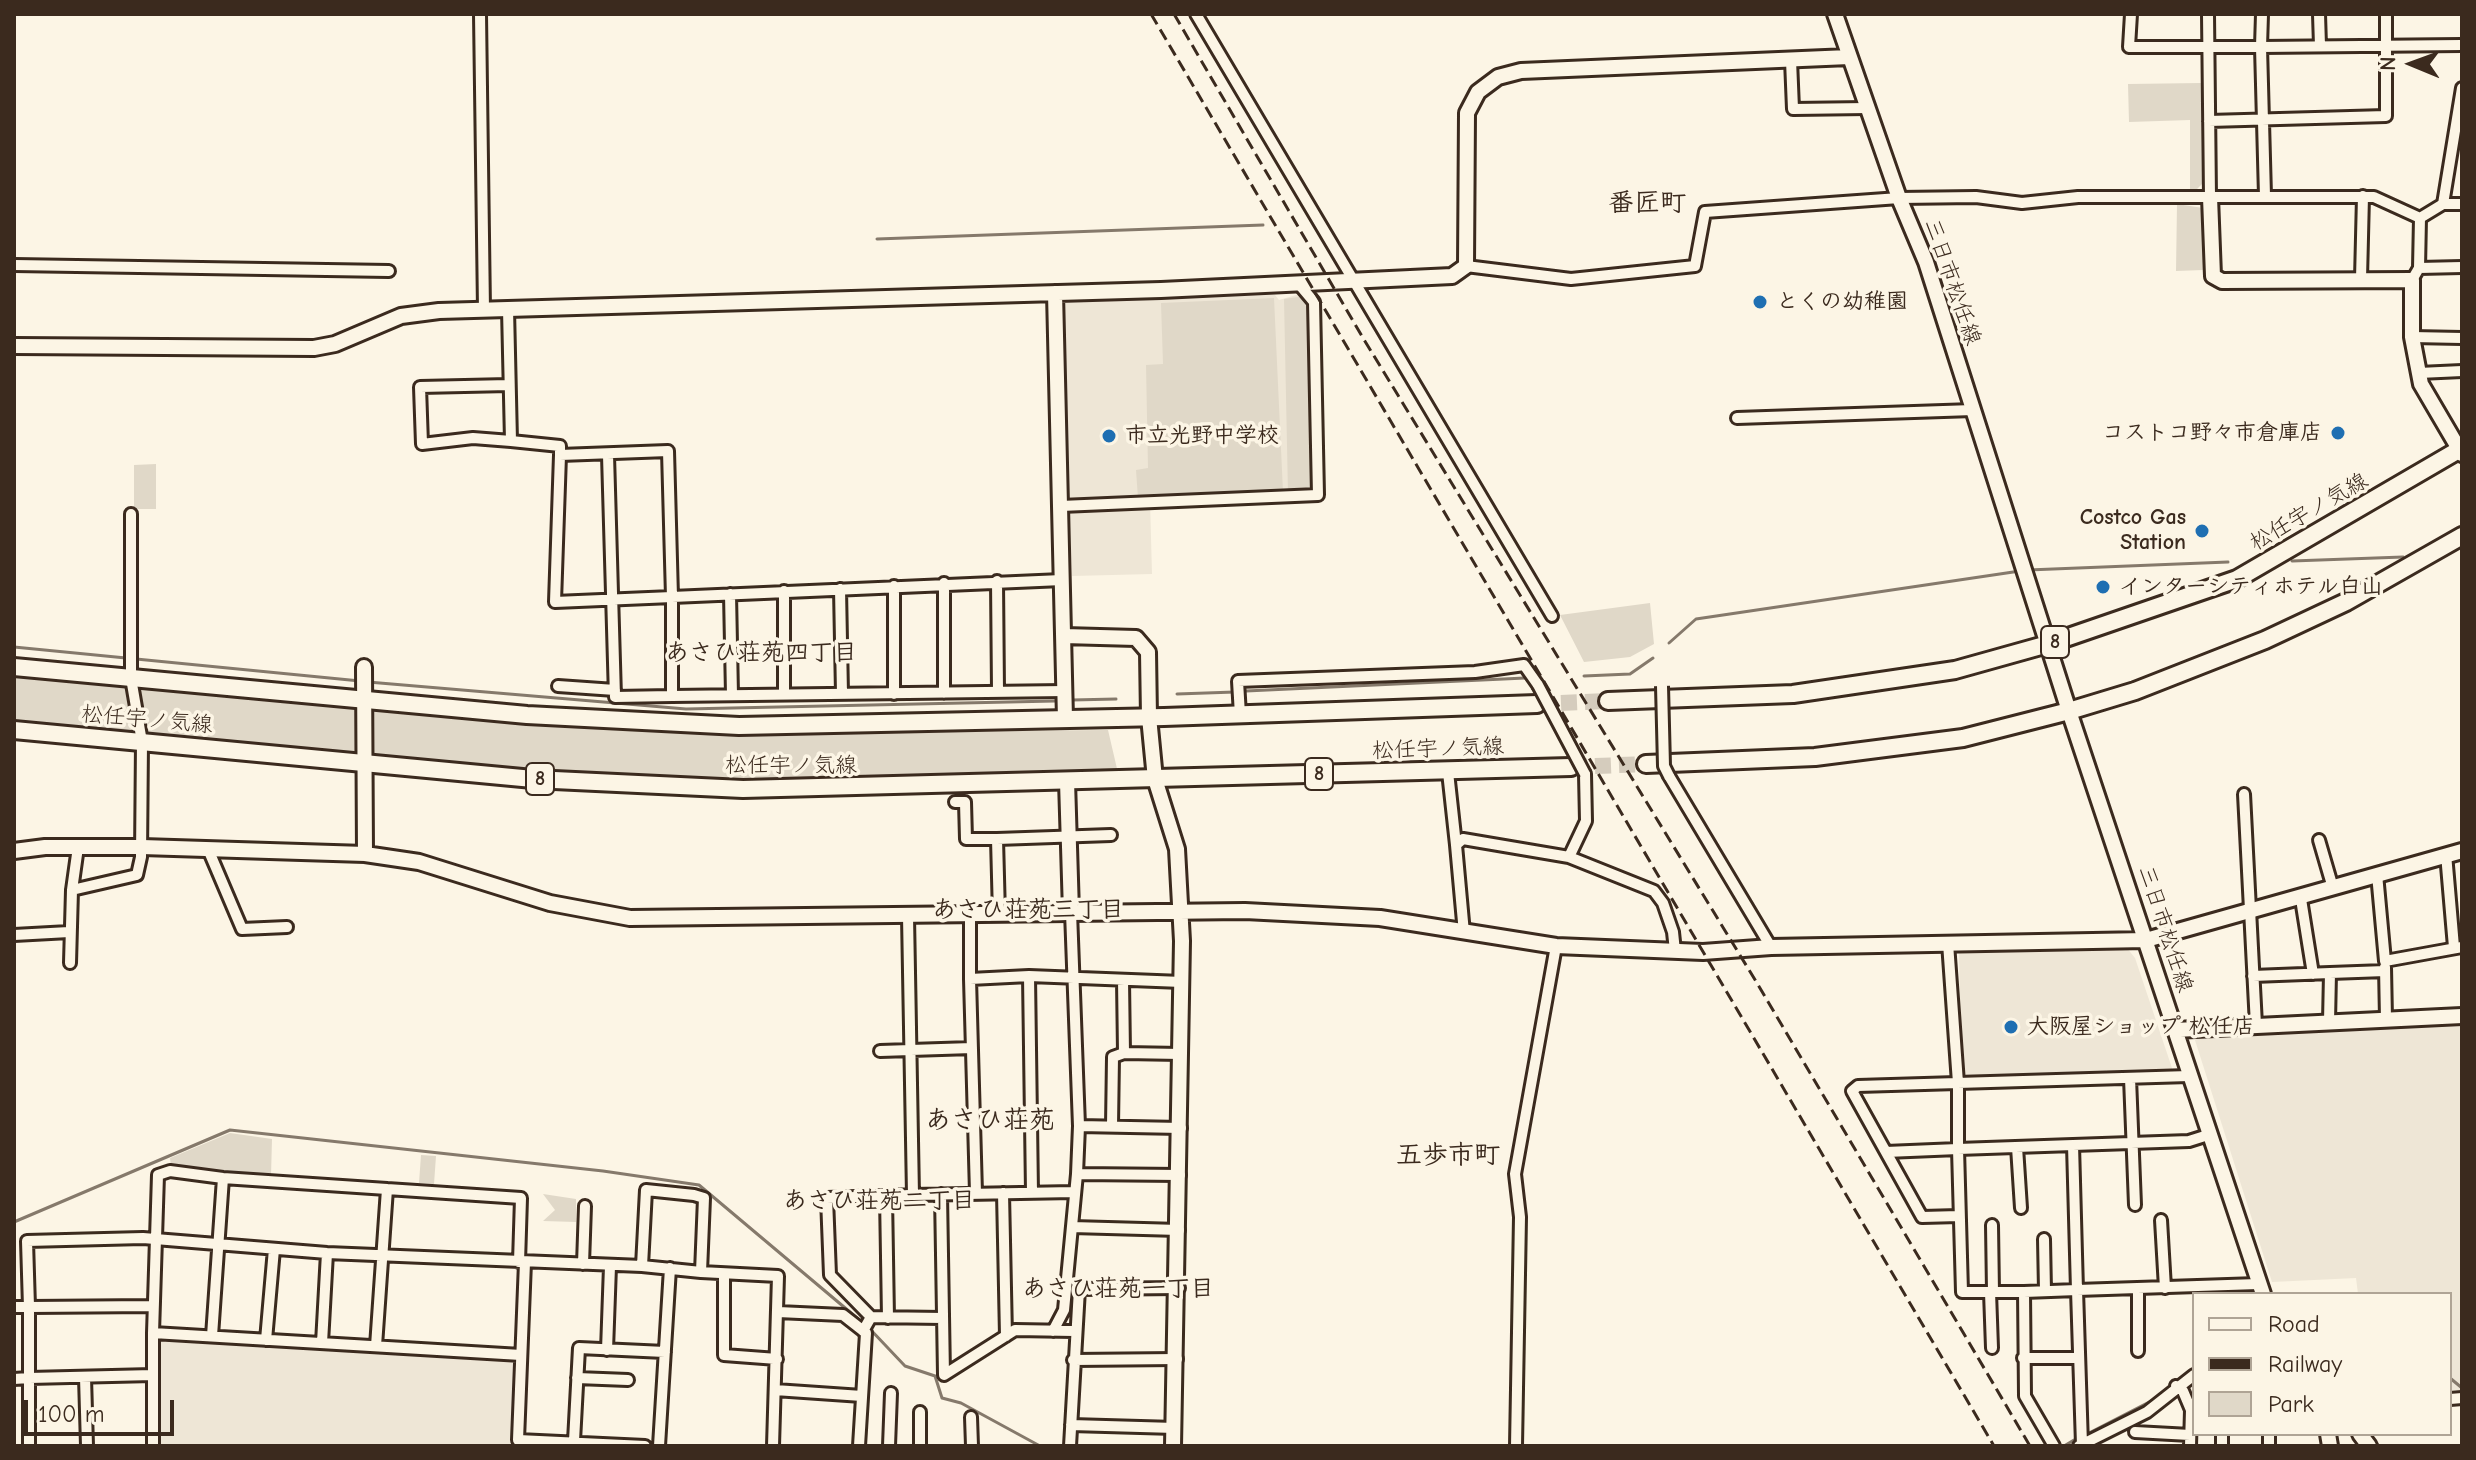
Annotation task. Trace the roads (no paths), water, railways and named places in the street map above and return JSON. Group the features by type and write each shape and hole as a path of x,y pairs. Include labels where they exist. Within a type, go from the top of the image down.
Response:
{"main road":[{"name":"松任宇ノ気線","path":"1608,701 1793,694 1955,670 2048,644 2237,579 2461,451"},
{"path":"1646,764 1829,756 1963,738 2069,711 2135,691 2265,640 2391,578 2462,536"},
{"name":"松任宇ノ気線","path":"14,667 364,682 667,724 826,726 1537,704"},
{"name":"松任宇ノ気線","path":"14,730 597,783 743,789 1578,770"}],"street":[{"path":"480,14 484,310"},
{"path":"1196,14 1552,616"},
{"name":"三日市松任線","path":"1835,14 1899,198 1926,262 2069,711 2260,1289"},
{"path":"2131,14 2129,47 2462,45"},
{"path":"2208,14 2213,276 2222,281 2361,279 2462,267"},
{"path":"2262,14 2265,196"},
{"path":"2319,14 2320,46"},
{"path":"2209,121 2386,116 2386,14"},
{"path":"1466,266 1467,113 1478,92 1498,77 1521,71 1849,57"},
{"path":"1791,60 1793,109 1867,108"},
{"path":"2443,204 2462,88"},
{"path":"14,346 314,348 335,344 401,316 484,310 1298,283 1452,276 1466,266 1571,279 1695,266 1705,212 1899,198 1976,197 2022,203 2078,197 2363,196 2374,197 2420,218"},
{"path":"2361,279 2363,196"},
{"path":"2420,218 2443,204 2462,204"},
{"path":"2420,218 2412,337 2421,384 2461,451"},
{"path":"14,265 389,271"},
{"path":"1061,506 1318,495 1314,302 1298,283"},
{"path":"1055,293 1065,719"},
{"path":"508,309 511,441"},
{"path":"2412,337 2462,338"},
{"path":"2419,373 2462,371"},
{"path":"509,385 420,387 422,444 473,438 560,446 555,602 1062,580"},
{"path":"1737,418 1973,410"},
{"path":"560,455 668,451 672,696"},
{"path":"608,455 615,697 1065,691"},
{"path":"72,890 137,875 142,847 142,742 131,671 131,514"},
{"path":"997,581 998,691"},
{"path":"944,583 944,693"},
{"path":"894,586 894,694"},
{"path":"840,589 842,694"},
{"path":"784,591 784,694"},
{"path":"730,594 732,695"},
{"path":"1064,636 1136,638 1148,652 1149,717 1155,779 1177,849 1182,982 1179,1288 1173,1446"},
{"path":"1240,715 1238,681 1475,672 1524,665 1538,685 1578,770 1586,821 1569,857"},
{"path":"364,682 365,854"},
{"path":"558,686 615,690"},
{"path":"1662,686 1664,766 1771,947"},
{"path":"1448,772 1464,933"},
{"path":"1053,1331 1064,1310 1079,1126 1067,781"},
{"path":"2244,794 2256,1025"},
{"path":"955,802 965,802 966,839 1111,835"},
{"path":"997,839 999,915"},
{"path":"1456,845 1463,839 1569,857 1654,891 1663,903 1673,932 1675,951"},
{"path":"2319,840 2333,888"},
{"path":"70,963 69,932 78,847"},
{"path":"14,851 142,847 365,854 419,862 550,903 630,918 1181,911 1380,918 1556,946 1675,951 2146,940 2301,899 2462,851"},
{"path":"208,849 242,929 287,927"},
{"path":"2253,976 2330,973 2385,966 2458,947 2446,854"},
{"path":"2377,874 2386,1019"},
{"path":"2301,899 2313,974"},
{"path":"970,915 976,1193"},
{"path":"908,916 913,1195"},
{"path":"14,935 69,932"},
{"path":"1948,943 1958,1083 1962,1292 2260,1289"},
{"path":"1516,1446 1520,1217 1515,1174 1556,946"},
{"path":"2329,1022 2330,973"},
{"path":"970,979 1029,976 1182,982"},
{"path":"1029,976 1032,1193"},
{"path":"1123,980 1124,1053"},
{"path":"2175,1030 2462,1016"},
{"path":"880,1051 972,1048"},
{"path":"1112,1126 1113,1057 1124,1053 1181,1054"},
{"path":"1959,1216 1922,1217 1852,1091 1858,1086 2189,1076"},
{"path":"2130,1078 2135,1205"},
{"path":"1079,1126 1181,1128"},
{"path":"1886,1152 2189,1141 2208,1135"},
{"path":"2073,1145 2081,1445 2147,1412 2192,1376"},
{"path":"2017,1147 2021,1208"},
{"path":"153,1446 153,1306 158,1175 170,1171 223,1178 521,1198 518,1443 574,1441 645,1446"},
{"path":"1077,1174 1180,1175"},
{"path":"212,1336 223,1178"},
{"path":"376,1346 387,1189"},
{"path":"642,1266 646,1190 704,1198 701,1272"},
{"path":"870,1319 830,1275 827,1198 1074,1192"},
{"path":"1003,1193 1006,1336"},
{"path":"941,1194 944,1375 1015,1330 1074,1331"},
{"path":"886,1196 888,1318"},
{"path":"583,1264 585,1206"},
{"path":"2161,1220 2165,1288"},
{"path":"1992,1225 1992,1348"},
{"path":"1072,1227 1179,1230"},
{"path":"2044,1239 2045,1291"},
{"path":"29,1446 27,1241 155,1241 778,1276 773,1446"},
{"path":"266,1340 274,1249"},
{"path":"322,1343 327,1253"},
{"path":"607,1350 610,1266"},
{"path":"659,1446 670,1268"},
{"path":"724,1274 724,1355 777,1359"},
{"path":"1070,1446 1074,1331 1079,1289 1179,1288"},
{"path":"2138,1288 2138,1351"},
{"path":"2024,1292 2025,1396 2054,1446"},
{"path":"14,1307 153,1306"},
{"path":"778,1312 843,1315 863,1330"},
{"path":"870,1319 943,1318"},
{"path":"859,1446 863,1330 870,1319"},
{"path":"153,1333 521,1355"},
{"path":"574,1441 579,1348 665,1352"},
{"path":"2023,1358 2079,1358"},
{"path":"1073,1360 1177,1359"},
{"path":"14,1379 153,1375"},
{"path":"85,1377 87,1446"},
{"path":"577,1378 628,1380"},
{"path":"2135,1432 2190,1440 2191,1410 2183,1391 2176,1386"},
{"path":"775,1390 862,1396"},
{"path":"889,1446 891,1393"},
{"path":"920,1412 920,1446"},
{"path":"971,1417 972,1446"},
{"path":"1071,1425 1175,1428"}],"waterway":[{"path":"877,239 1263,225"},
{"path":"2292,561 2403,557"},
{"path":"2028,570 2228,562"},
{"path":"1669,643 1696,619 2020,571"},
{"path":"14,647 360,681"},
{"path":"1584,676 1630,674 1653,658"},
{"path":"1246,691 1525,678"},
{"path":"368,682 686,709 1055,701"},
{"path":"1177,694 1235,692"},
{"path":"1072,700 1116,699"},
{"path":"14,1222 230,1130 603,1171 699,1185 863,1323"},
{"path":"869,1328 905,1366 935,1376 942,1398 961,1403 1040,1446"},
{"path":"2452,1380 2462,1388"},
{"path":"2089,1433 2157,1398"},
{"path":"2064,1446 2074,1440"}],"tunnel":[{"path":"1537,704 1608,701"},
{"path":"1571,767 1646,764"}],"railway":[{"path":"1151,14 1994,1446"},
{"path":"1174,14 1363,338 1757,983 2030,1446"}],"place":[{"name":"とくの幼稚園","path":"1760,302"},
{"name":"コストコ野々市倉庫店","path":"2338,433"},
{"name":"市立光野中学校","path":"1109,436"},
{"name":"Costco Gas Station","path":"2202,531"},
{"name":"インターシティホテル白山","path":"2103,587"},
{"name":"大阪屋ショップ 松任店","path":"2011,1027"}],"district":[{"name":"番匠町","path":"1647,204"},
{"name":"あさひ荘苑四丁目","path":"761,653"},
{"name":"あさひ荘苑三丁目","path":"1028,910"},
{"name":"あさひ荘苑","path":"990,1121"},
{"name":"五歩市町","path":"1448,1156"},
{"name":"あさひ荘苑二丁目","path":"879,1201"},
{"name":"あさひ荘苑一丁目","path":"1118,1289"}]}
